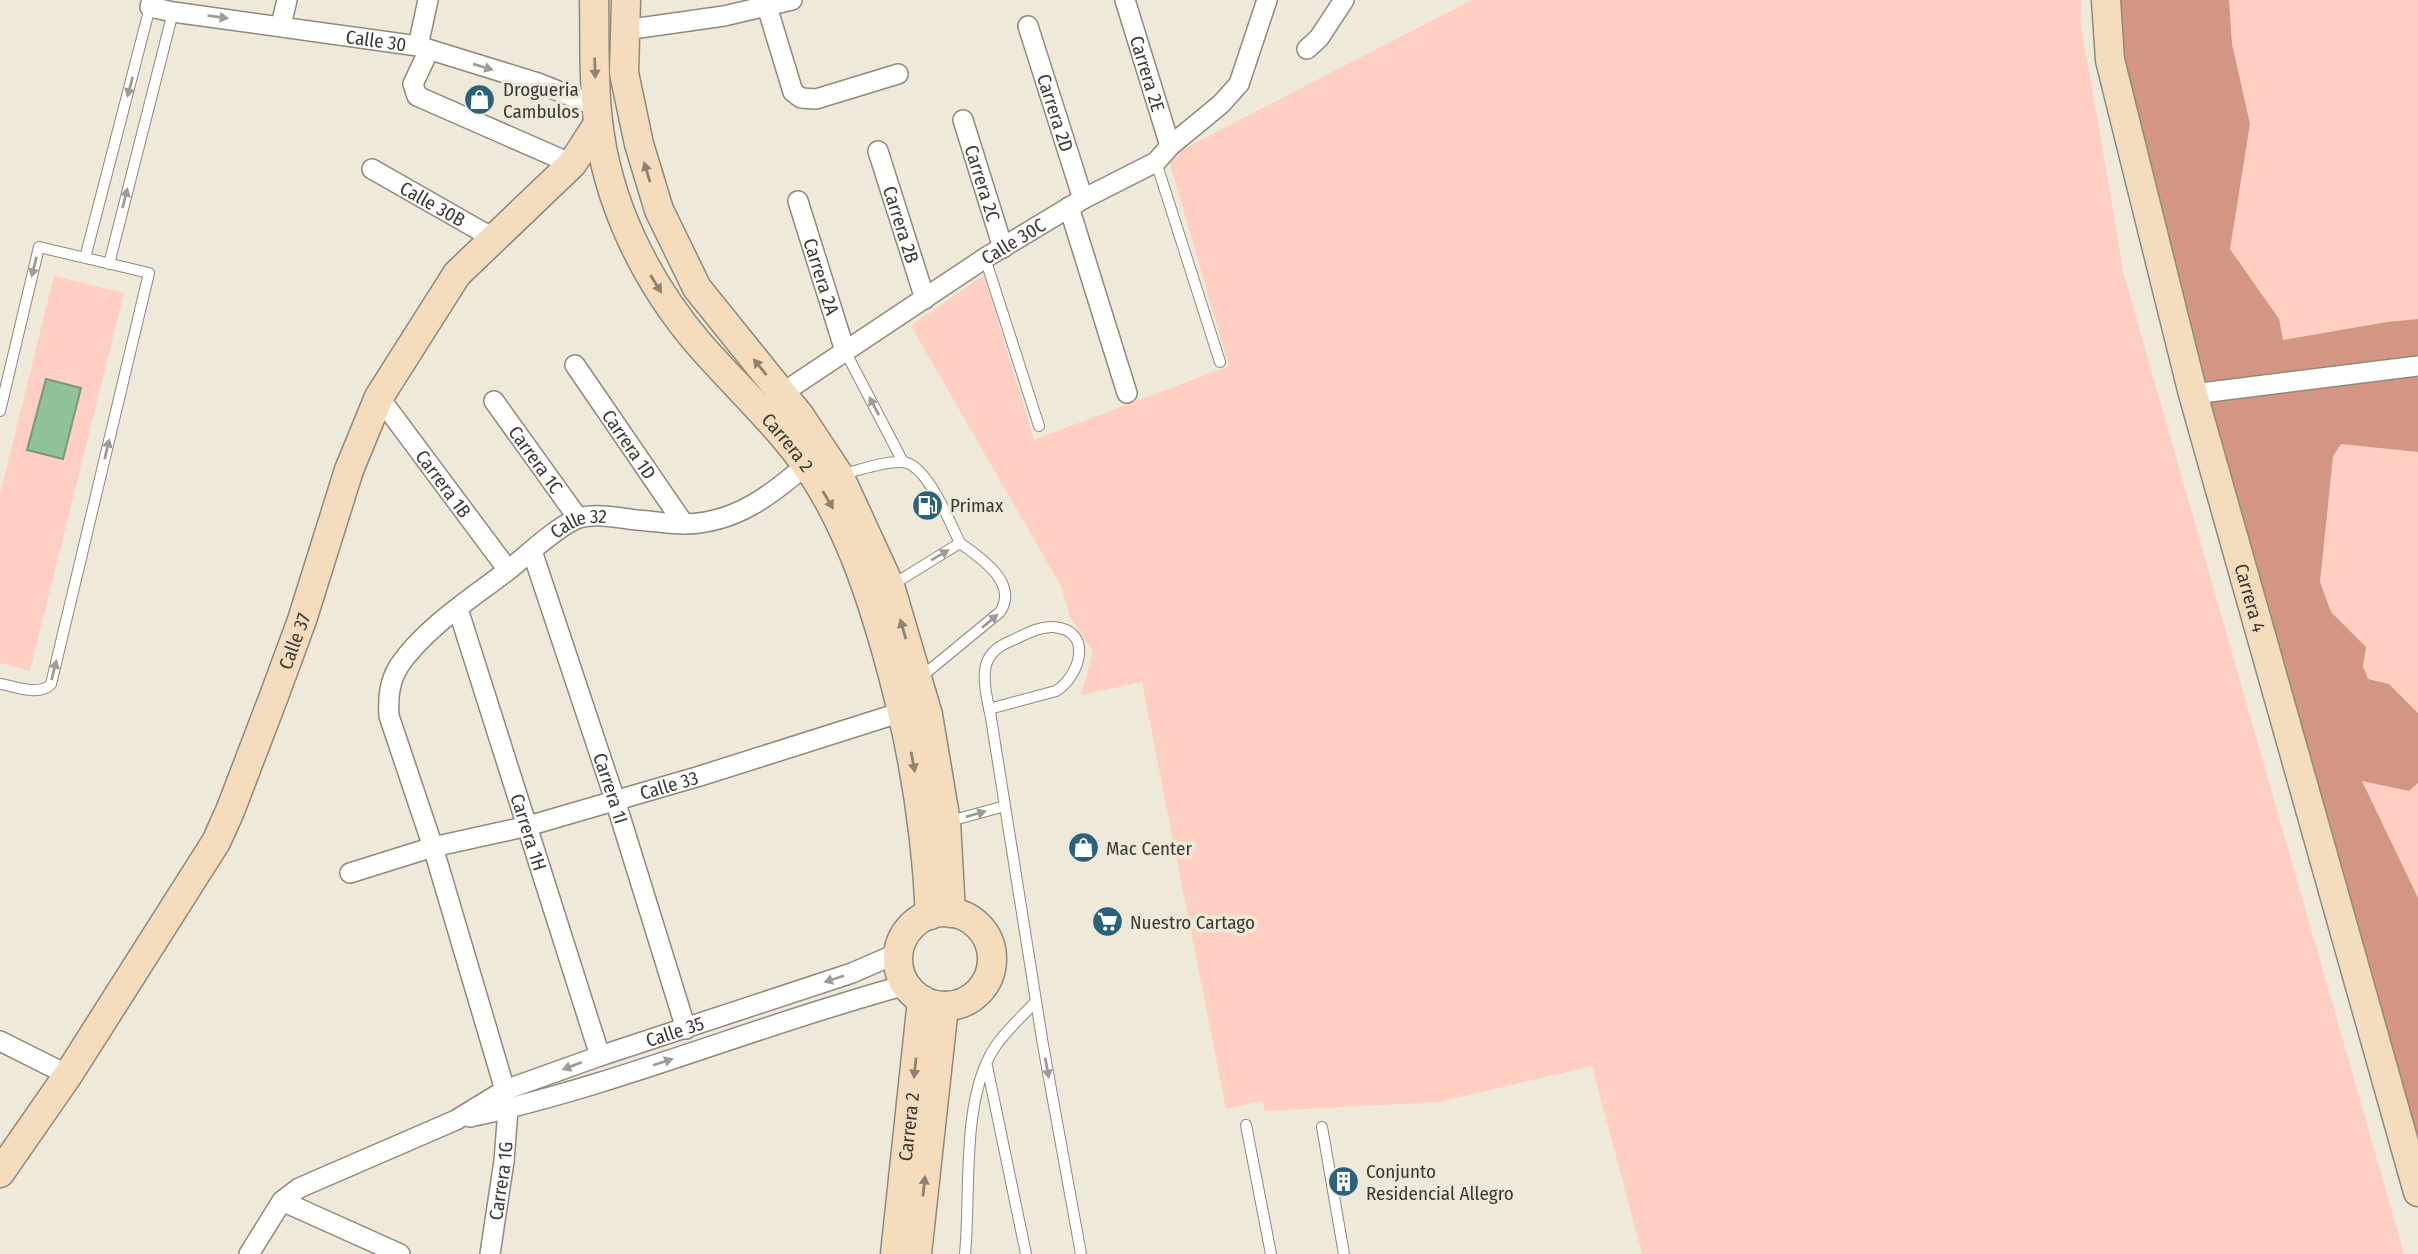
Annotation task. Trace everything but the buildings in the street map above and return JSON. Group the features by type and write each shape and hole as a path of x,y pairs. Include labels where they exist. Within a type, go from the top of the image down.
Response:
{"main road":[{"name":"Carrera 2","path":"594,0 597,115 607,170 620,211 655,282 675,313 806,465 839,519 858,561 874,609 902,712 940,914"},
{"name":"Carrera 2","path":"626,0 624,73 639,144 659,210 697,288 800,416 839,475 890,586 928,715 946,822 940,914"},
{"name":"Carrera 4","path":"2106,0 2110,60 2193,394 2418,1192"},
{"name":"Calle 37","path":"0,1173 68,1074 216,842 302,620 349,470 379,397 457,274 572,164 597,115"},
{"path":"940,914 965,917 986,937 991,951 987,980 978,992 953,1006 924,997 899,970 898,953 908,930 917,921 940,914"},
{"name":"Carrera 2","path":"895,1254 924,997"},
{"name":"Carrera 2","path":"917,1254 924,997"}],"street":[{"path":"281,26 287,0"},
{"path":"428,0 424,48 413,84 417,96 572,164"},
{"path":"625,30 792,0"},
{"name":"Carrera 2E","path":"1125,0 1170,146"},
{"name":"Calle 30C","path":"781,394 985,258 1076,203 1156,162 1170,146 1221,104 1239,84 1267,0"},
{"path":"1307,49 1320,38 1344,0"},
{"name":"Calle 30","path":"151,4 173,12 424,48 538,83 597,115"},
{"path":"766,4 793,92 801,98 816,99 898,74"},
{"name":"Carrera 2D","path":"1028,26 1127,393"},
{"name":"Carrera 2C","path":"963,120 1003,248"},
{"name":"Carrera 2B","path":"878,151 925,299"},
{"name":"Calle 30B","path":"372,169 493,238"},
{"name":"Carrera 2A","path":"798,201 845,351"},
{"name":"Carrera 1D","path":"575,365 684,524"},
{"path":"2193,394 2418,366"},
{"name":"Carrera 1B","path":"379,397 509,570"},
{"name":"Carrera 1C","path":"494,401 578,518"},
{"name":"Calle 32","path":"433,847 388,716 388,696 392,680 412,649 531,551 578,518 595,516 684,524 712,522 739,512 769,496 806,465"},
{"name":"Carrera 1I","path":"531,551 615,800 685,1029"},
{"name":"Carrera 1H","path":"458,609 600,1056"},
{"name":"Calle 33","path":"350,873 433,847 528,826 700,776 902,712"},
{"path":"433,847 507,1099"},
{"name":"Calle 35","path":"282,1202 299,1188 322,1177 507,1099 600,1056 852,973 898,953"},
{"name":"Calle 35","path":"507,1099 608,1080 782,1022 924,997"},
{"path":"0,1041 68,1074"},
{"name":"Carrera 1G","path":"490,1254 504,1161 507,1099"},
{"path":"249,1254 282,1202 400,1254"}],"lane":[{"path":"85,258 151,4"},
{"path":"108,264 173,12"},
{"path":"1156,162 1220,362"},
{"path":"0,411 39,247 149,274 51,684 40,691 0,684"},
{"path":"985,258 1039,426"},
{"path":"845,351 904,462"},
{"path":"839,475 904,462 916,467 927,479 960,543 994,568 1004,591 1005,605 1000,612 918,680"},
{"path":"890,586 960,543"},
{"path":"989,709 1063,687 1071,679 1078,665 1078,643 1073,634 1054,627 1032,631 995,650 986,667 985,678 989,709 1036,1001 1081,1254"},
{"path":"946,822 1006,806"},
{"path":"967,1250 975,1099 995,1048 1036,1001"},
{"path":"987,1063 1026,1254"},
{"path":"1246,1125 1270,1254"},
{"path":"1322,1127 1344,1254"}],"shaded area":[{"path":"1472,0 2082,0 2080,19 2124,275 2404,1254 1642,1254 1592,1066 1439,1102 1265,1111 1262,1101 1226,1109 1142,682 1081,695 1093,652 1070,617 1061,586 911,326 984,275 1034,440 1229,366 1168,157"},
{"path":"2113,0 2418,0 2418,1192"},
{"path":"2113,0 2229,0 2232,44 2250,124 2230,249 2279,319 2283,340 2418,319 2418,452 2341,444 2333,456 2320,582 2331,612 2366,647 2363,666 2368,679 2389,684 2418,713 2418,783 2409,791 2362,781 2418,898 2418,1142 2154,238"},
{"path":"54,276 124,293 30,671 0,663 0,494"},
{"path":"46,379 81,388 63,459 27,450"}],"place":[{"name":"Drogueria Cambulos","path":"480,100"},
{"name":"Primax","path":"927,505"},
{"name":"Mac Center","path":"1083,848"},
{"name":"Nuestro Cartago","path":"1107,922"},
{"name":"Conjunto Residencial Allegro","path":"1343,1182"}]}
